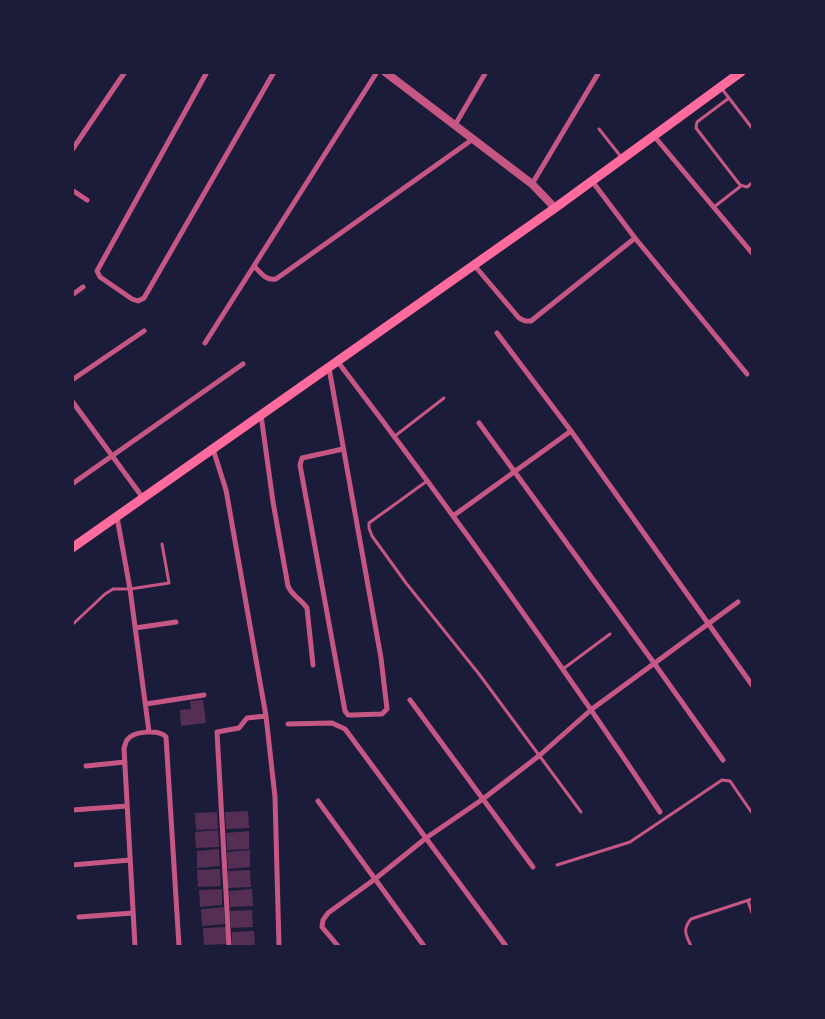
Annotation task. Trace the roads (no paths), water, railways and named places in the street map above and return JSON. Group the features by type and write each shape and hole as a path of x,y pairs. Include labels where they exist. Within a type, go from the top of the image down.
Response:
{"main road":[{"path":"72,548 474,266 741,72"}],"street":[{"path":"72,150 125,72"},
{"path":"207,72 97,271 100,277 132,299 138,301 144,298 274,72"},
{"path":"205,343 377,72"},
{"path":"385,72 532,184 555,208"},
{"path":"455,125 486,72"},
{"path":"532,184 599,72"},
{"path":"654,136 752,253"},
{"path":"254,266 266,278 270,280 276,279 473,139"},
{"path":"592,181 635,238 747,374"},
{"path":"72,190 87,200"},
{"path":"474,266 519,318 531,321 635,238"},
{"path":"72,295 83,287"},
{"path":"72,380 144,330"},
{"path":"497,333 571,430 752,685"},
{"path":"338,362 395,436 592,709 660,812"},
{"path":"72,484 243,364"},
{"path":"329,368 381,658 387,709 382,714 352,716 348,715 345,711 300,465 302,458 343,449"},
{"path":"72,400 143,498"},
{"path":"261,415 273,502 288,586 290,592 307,608 313,666"},
{"path":"479,423 723,760"},
{"path":"453,516 571,430"},
{"path":"213,449 226,490 266,716 275,797 279,946"},
{"path":"117,518 130,590 149,732"},
{"path":"338,946 322,927 323,920 328,913 375,879 426,838 483,799 540,755 592,709 738,602"},
{"path":"135,628 176,622"},
{"path":"146,704 204,695"},
{"path":"410,700 533,867"},
{"path":"229,946 217,732 238,728 247,718 266,716"},
{"path":"288,724 332,723 345,729 506,946"},
{"path":"135,946 124,748 126,740 132,736 149,732 162,733 166,737 179,946"},
{"path":"86,766 125,762"},
{"path":"318,802 424,946"},
{"path":"73,810 127,806"},
{"path":"72,865 130,860"},
{"path":"80,918 133,913"}],"lane":[{"path":"721,87 752,128"},
{"path":"729,98 697,122 697,130 741,186 747,187 752,183"},
{"path":"599,129 623,159"},
{"path":"714,208 741,186"},
{"path":"395,436 444,398"},
{"path":"427,481 369,523 372,536 406,583 479,674 581,812"},
{"path":"72,624 104,594 113,589 130,590 169,583 162,544"},
{"path":"563,669 610,634"},
{"path":"557,865 630,842 722,780 730,781 752,813"},
{"path":"691,946 685,932 686,925 691,919 750,900 752,913"}]}
